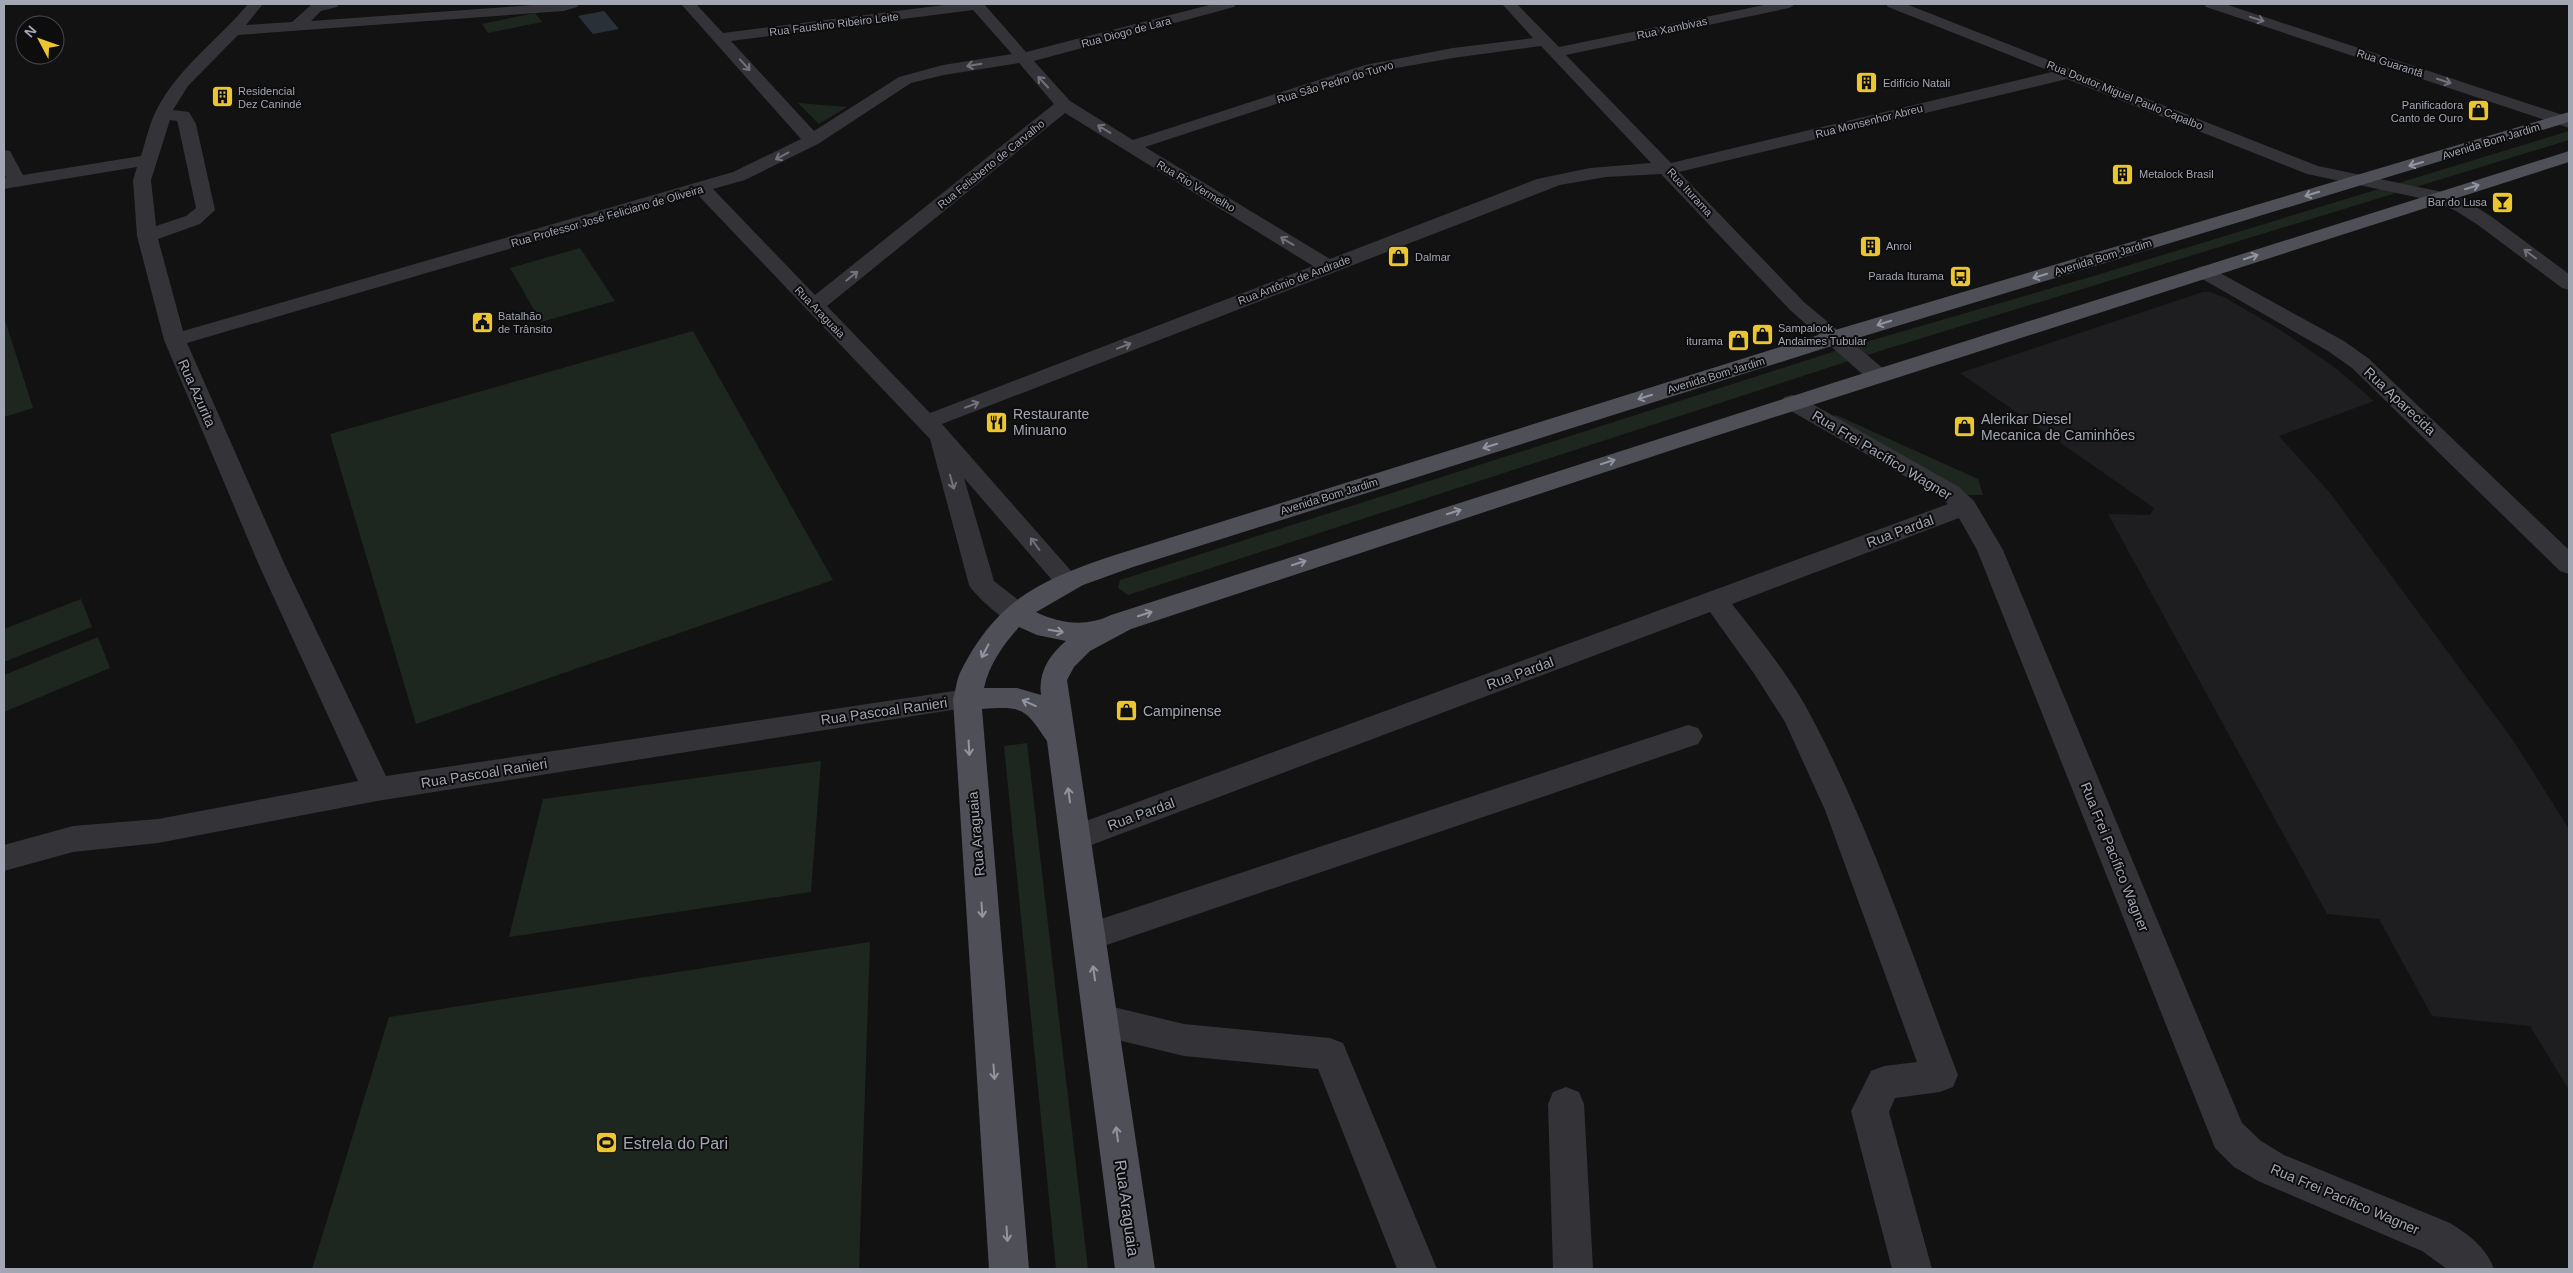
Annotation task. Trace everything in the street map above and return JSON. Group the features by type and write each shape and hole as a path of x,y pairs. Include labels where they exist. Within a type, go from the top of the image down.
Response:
{"main road":[{"name":"Avenida Bom Jardim","path":"1016,613 1067,581 1833,338 2566,120"},
{"path":"1016,613 1033,624 1051,630 1073,633 1100,631 1130,619 1792,402 2569,156"},
{"name":"Rua Araguaia","path":"1009,1269 969,750 968,699 971,679 988,645 1016,613"},
{"name":"Rua Araguaia","path":"1100,631 1080,644 1057,667 1053,680 1135,1269"},
{"path":"968,699 1001,697 1022,699 1040,708 1050,725 1061,738"}],"street":[{"name":"Rua Azurita","path":"256,4 234,31 182,82 162,115 142,180 147,236 175,340 271,563 377,789"},
{"path":"297,26 316,8 332,4"},
{"path":"234,31 564,7 572,4"},
{"path":"688,4 812,140"},
{"path":"977,4 1022,59 1064,105"},
{"name":"Rua Faustino Ribeiro Leite","path":"720,38 977,4"},
{"name":"Rua Diogo de Lara","path":"1022,59 1229,4"},
{"name":"Rua Iturama","path":"1509,4 1798,306 1877,375"},
{"name":"Rua Xambivas","path":"1550,46 1789,4"},
{"name":"Rua Doutor Miguel Paulo Capalbo","path":"1893,4 2313,170 2440,197 2463,207 2485,220 2564,277"},
{"name":"Rua Guarantã","path":"2210,4 2566,120"},
{"name":"Rua São Pedro do Turvo","path":"1131,146 1371,68 1453,53 1550,46"},
{"name":"Rua Professor José Feliciano de Oliveira","path":"175,340 739,176 812,140 905,80 943,70 1022,59"},
{"name":"Rua Monsenhor Abreu","path":"1668,169 2070,73"},
{"name":"Rua Rio Vermelho","path":"1064,105 1329,267"},
{"name":"Rua Felisberto de Carvalho","path":"814,306 1064,105"},
{"path":"147,236 193,220 206,210 187,124 183,116 162,115"},
{"path":"4,154 10,183 148,160"},
{"name":"Rua Antônio de Andrade","path":"933,428 1329,267 1544,183 1586,173 1627,168 1668,169"},
{"name":"Rua Araguaia","path":"702,188 933,428 1067,581"},
{"name":"Rua Aparecida","path":"2204,272 2336,346 2360,363 2569,565"},
{"name":"Rua Frei Pacífico Wagner","path":"1792,402 1950,492 1965,507 1990,550 2228,1134 2249,1157 2436,1237 2455,1249 2474,1269"},
{"name":"Rua Araguaia","path":"933,428 982,585 1016,613"},
{"name":"Rua Pardal","path":"1075,838 1965,507"},
{"path":"1715,600 1765,668 1798,719 1840,810 1940,1075 1884,1083 1870,1111 1912,1269"},
{"name":"Rua Pascoal Ranieri","path":"4,858 73,839 158,832 377,789 968,699"},
{"path":"1089,937 1688,736"},
{"path":"1101,1020 1184,1040 1330,1054 1417,1269"},
{"path":"1566,1104 1573,1269"}],"shaded area":[{"path":"604,11 619,29 593,34 578,16"},
{"path":"535,13 542,22 488,33 482,24"},
{"path":"798,103 847,107 819,124"},
{"path":"2569,131 2569,140 1883,350 1128,595 1118,588 1120,580 1845,348 2097,275"},
{"path":"580,248 615,301 541,322 510,268"},
{"path":"2203,292 2210,292 2224,297 2279,329 2334,367 2374,401 2279,436 2330,493 2513,740 2569,829 2569,1090 2530,1026 2432,1016 2379,919 2327,914 2108,514 2150,515 2154,508 1960,373"},
{"path":"4,317 33,408 4,417"},
{"path":"693,331 833,580 416,724 330,434"},
{"path":"1836,415 1978,479 1983,495 1968,495 1829,418"},
{"path":"81,599 92,627 4,662 4,629"},
{"path":"98,637 110,668 4,712 4,675"},
{"path":"1027,743 1088,1269 1056,1269 1004,746"},
{"path":"821,761 811,892 509,937 543,799"},
{"name":"Estrela do Pari","path":"870,942 859,1269 312,1269 389,1017"}],"place":[{"name":"Edifício Natali","path":"1867,83"},
{"name":"Residencial Dez Canindé","path":"222,97"},
{"name":"Panificadora Canto de Ouro","path":"2479,111"},
{"name":"Metalock Brasil","path":"2123,174"},
{"name":"Bar do Lusa","path":"2503,202"},
{"name":"Anroi","path":"1870,246"},
{"name":"Dalmar","path":"1399,257"},
{"name":"Parada Iturama","path":"1960,276"},
{"name":"Batalhão de Trânsito","path":"482,322"},
{"name":"Sampalook Andaimes Tubular","path":"1762,334"},
{"name":"iturama","path":"1739,341"},
{"name":"Restaurante Minuano","path":"997,422"},
{"name":"Alerikar Diesel Mecanica de Caminhões","path":"1965,427"},
{"name":"Campinense","path":"1127,711"},
{"name":"Estrela do Pari","path":"607,1143"}]}
